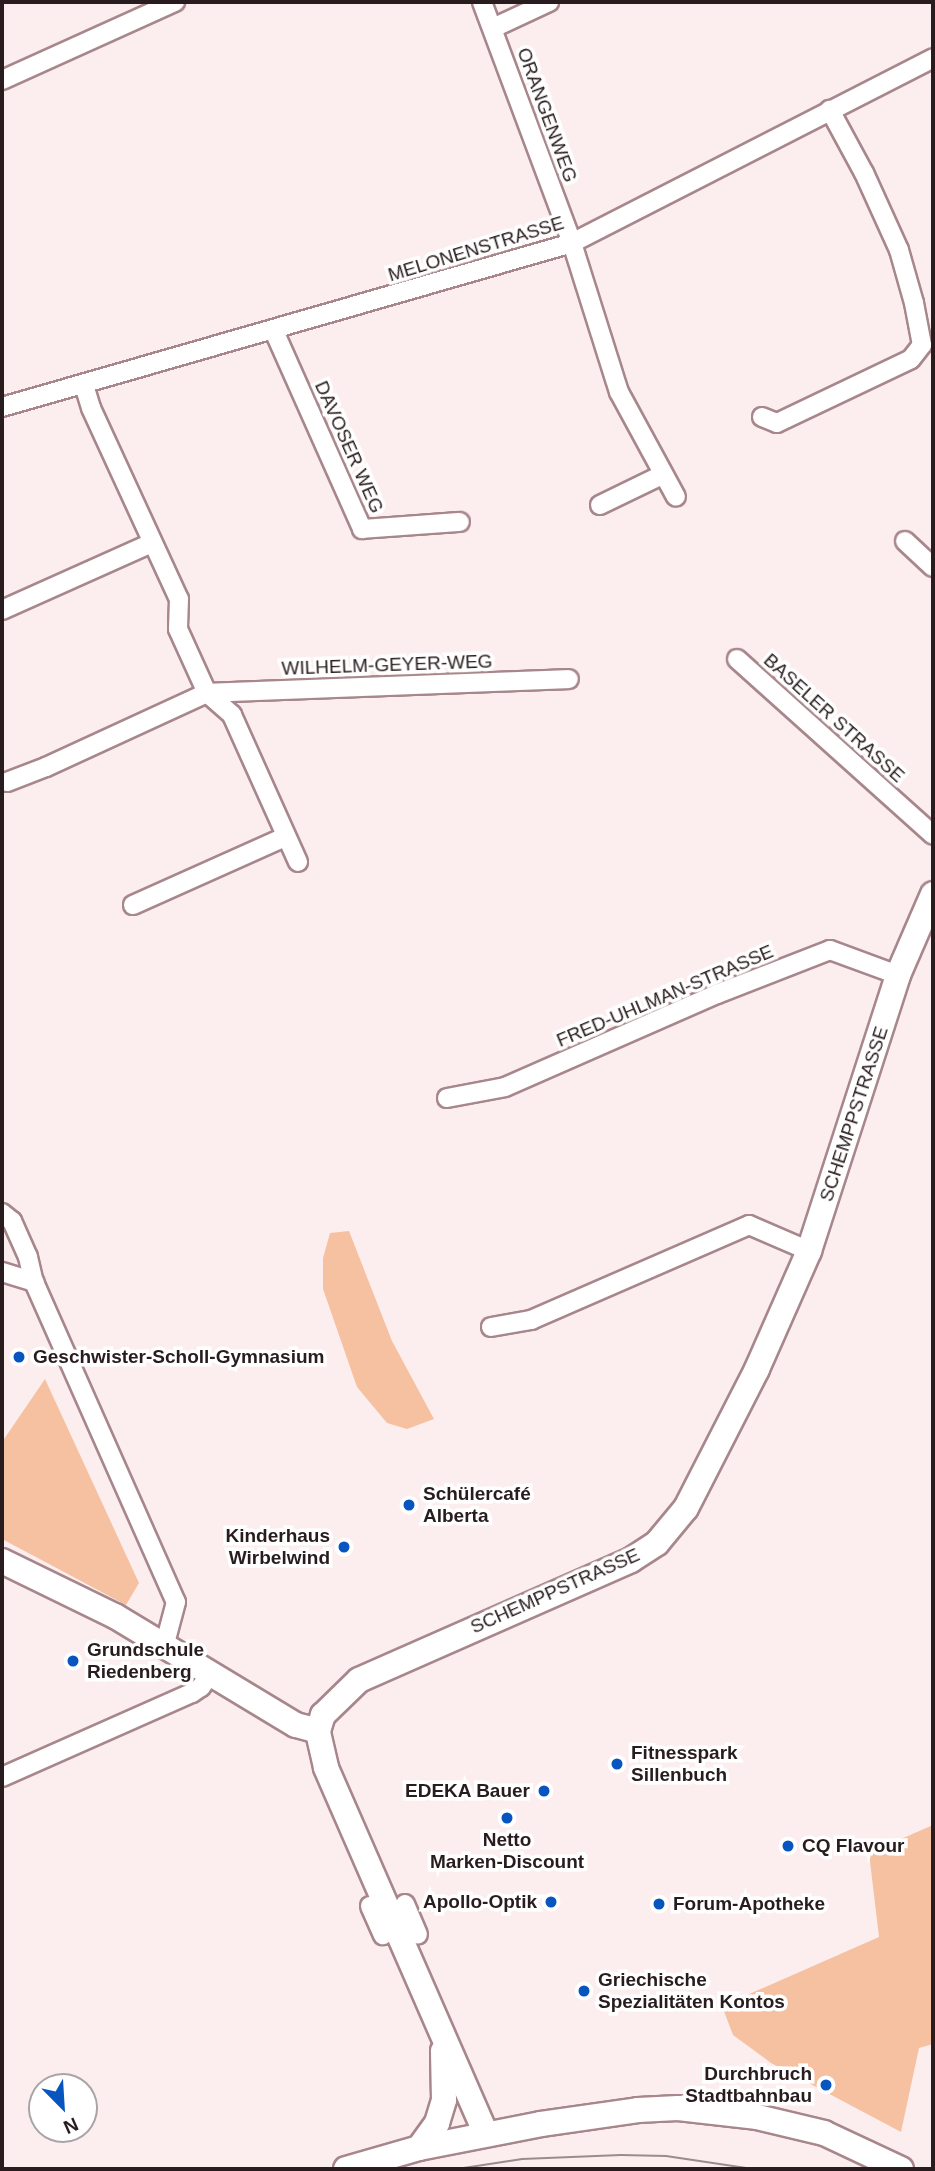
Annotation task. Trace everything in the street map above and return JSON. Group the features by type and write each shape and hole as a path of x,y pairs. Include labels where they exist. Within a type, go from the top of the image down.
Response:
{"street":[{"path":"2,80 175,2"},
{"name":"ORANGENWEG","path":"482,2 572,243 619,392 676,498"},
{"path":"493,28 549,2"},
{"name":"MELONENSTRASSE","path":"2,407 274,331 572,243 933,58"},
{"path":"762,417 777,424 911,359 922,345 914,303 899,250 864,173 830,110"},
{"name":"DAVOSER WEG","path":"274,331 362,529 460,522"},
{"path":"83,385 91,408 179,599 177,629 207,693 232,715 298,862"},
{"path":"600,505 662,475"},
{"path":"905,541 933,566"},
{"path":"2,610 152,543"},
{"name":"BASELER STRASSE","path":"737,659 933,835"},
{"name":"WILHELM-GEYER-WEG","path":"207,693 569,679"},
{"path":"7,782 46,767 207,693"},
{"path":"133,905 285,837"},
{"name":"SCHEMPPSTRASSE","path":"318,1731 323,1715 359,1680 631,1560 657,1543 686,1508 715,1455 809,1251 898,975 933,894"},
{"name":"FRED-UHLMAN-STRASSE","path":"447,1098 505,1087 718,994 830,950 898,975"},
{"path":"2,1213 12,1222 28,1257 34,1282 176,1602 164,1647"},
{"path":"491,1327 531,1320 749,1225 809,1251"},
{"path":"2,1272 34,1282"},
{"path":"2,1560 115,1616 296,1725 318,1731 327,1768 486,2134"},
{"path":"2,1777 192,1693 201,1687 210,1674"},
{"path":"405,1904 418,1934"},
{"path":"370,1906 383,1935"},
{"path":"419,2148 437,2123 444,2100 442,2036"},
{"path":"346,2169 419,2148 565,2119 678,2108 757,2117 824,2133 901,2169"}],"shaded area":[{"path":"349,1231 392,1341 434,1419 407,1429 387,1423 357,1387 323,1289 323,1258 330,1233"},
{"path":"45,1379 139,1583 126,1605 2,1539 2,1442"},
{"path":"933,1825 933,2044 919,2048 901,2132 771,2063 733,2035 722,2006 879,1937 869,1853"}],"tram line":[{"path":"457,2169 522,2159 621,2155 666,2156 753,2169"}],"place":[{"name":"Geschwister-Scholl-Gymnasium","path":"19,1357"},
{"name":"Schülercafé Alberta","path":"409,1505"},
{"name":"Kinderhaus Wirbelwind","path":"344,1547"},
{"name":"Grundschule Riedenberg","path":"73,1661"},
{"name":"Fitnesspark Sillenbuch","path":"617,1764"},
{"name":"EDEKA Bauer","path":"544,1791"},
{"name":"Netto Marken-Discount","path":"507,1818"},
{"name":"CQ Flavour","path":"788,1846"},
{"name":"Apollo-Optik","path":"551,1902"},
{"name":"Forum-Apotheke","path":"659,1904"},
{"name":"Griechische Spezialitäten Kontos","path":"584,1991"},
{"name":"Durchbruch Stadtbahnbau","path":"826,2085"}]}
